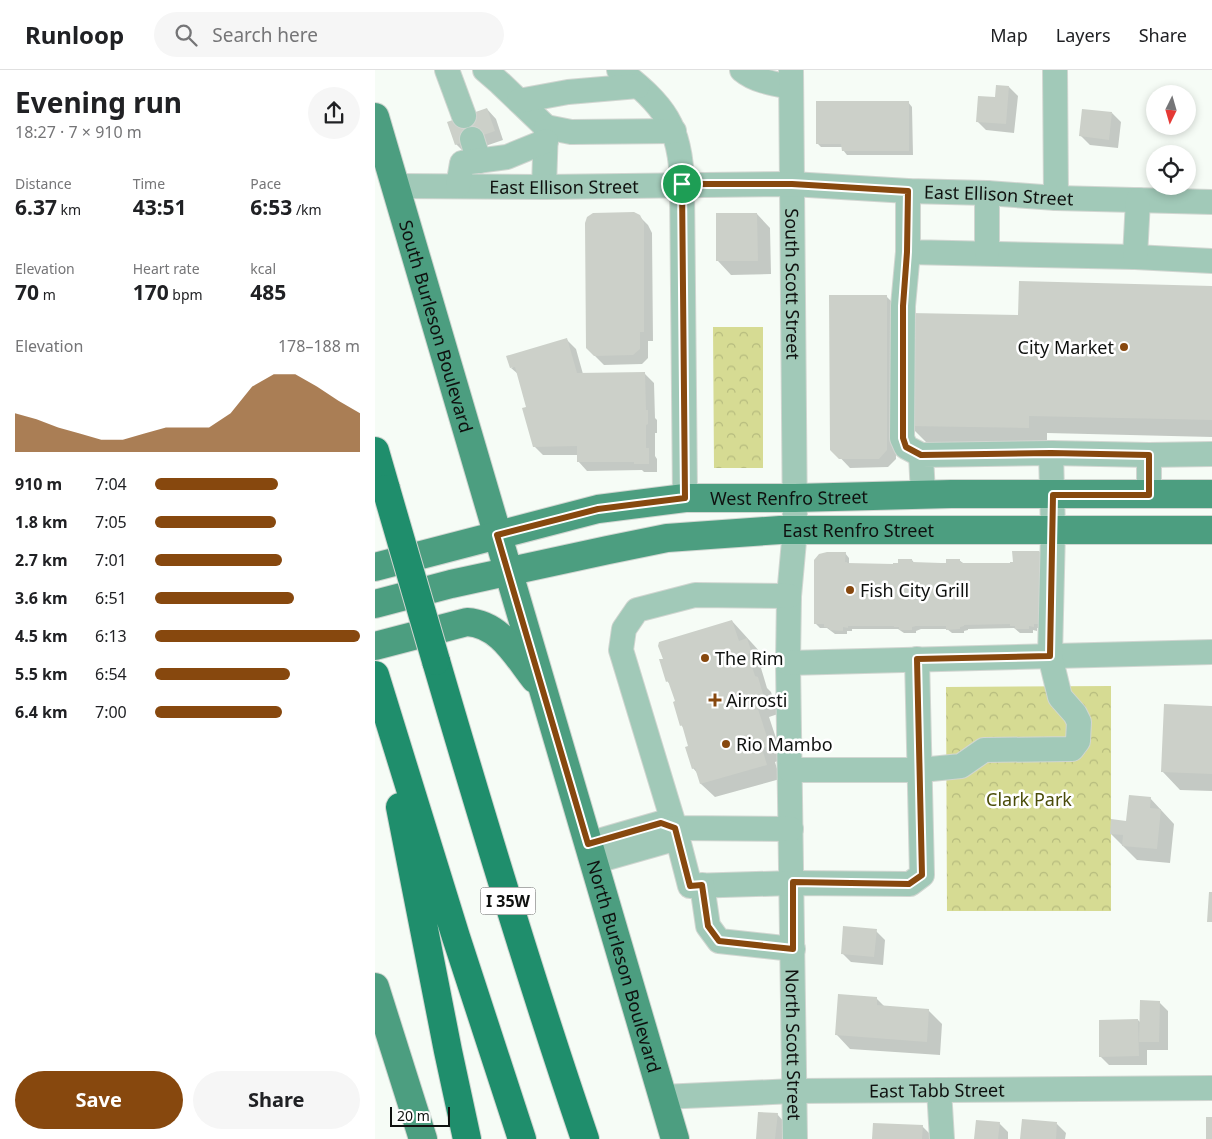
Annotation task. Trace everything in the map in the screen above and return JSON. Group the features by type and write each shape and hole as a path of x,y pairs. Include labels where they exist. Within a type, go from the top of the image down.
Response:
{"highway":[{"name":"I 35W","path":"375,450 491,851 585,1139"},
{"path":"375,676 467,1139"},
{"path":"375,676 453,927 522,1139"}],"main road":[{"name":"South Burleson Boulevard","path":"375,117 497,535"},
{"name":"West Renfro Street","path":"375,567 598,509 685,498 1212,494"},
{"name":"East Renfro Street","path":"508,572 667,538 795,530 1212,530"},
{"name":"North Burleson Boulevard","path":"497,535 661,1097 675,1139"},
{"path":"375,604 451,584 508,572"},
{"path":"375,646 467,622 477,623 499,634 542,688"},
{"path":"375,987 423,1139"}],"street":[{"path":"447,70 464,116"},
{"path":"485,70 519,101 546,134 544,187"},
{"path":"619,70 661,109 674,131 679,148 682,184 685,498"},
{"path":"742,70 765,81 791,79"},
{"path":"1055,70 1056,198"},
{"name":"South Scott Street","path":"791,79 795,530"},
{"path":"519,101 568,92 638,86"},
{"path":"458,186 462,163 476,150 507,157 546,134 674,131"},
{"name":"East Ellison Street","path":"395,186 544,187 792,184 1056,198 1212,202"},
{"path":"908,191 907,252 903,306 903,438 906,447 921,455 1051,453 1212,454"},
{"path":"987,193 987,253"},
{"path":"1135,257 1137,200"},
{"path":"907,252 1135,257 1212,261"},
{"path":"790,770 921,770 961,766 984,750 1072,749 1078,741 1079,722 1075,714 1060,698 1050,656 1053,530 1051,453"},
{"path":"921,455 923,495"},
{"path":"1149,455 1149,495"},
{"name":"North Scott Street","path":"795,530 789,596 788,663 793,882 795,1139"},
{"path":"789,596 695,595 637,610 624,629 621,650 675,828 690,886 793,882 909,884 922,875 917,659"},
{"path":"788,663 1212,652"},
{"path":"675,828 791,829"},
{"path":"590,853 667,841 675,828"},
{"path":"702,885 708,926 719,941 793,949"},
{"name":"East Tabb Street","path":"661,1097 794,1091 1212,1088"},
{"path":"939,1090 942,1139"}],"green space":[{"path":"713,327 763,327 763,468 714,468"},
{"name":"Clark Park","path":"1111,686 1111,911 947,911 946,687"}],"building":[{"path":"996,85 1009,86 1006,124 976,122 978,96 995,97"},
{"path":"816,101 909,101 909,151 842,151 841,144 816,144"},
{"path":"487,108 495,131 455,145 447,122"},
{"path":"1082,109 1112,112 1109,140 1079,136"},
{"path":"634,212 640,215 644,223 644,332 640,332 640,349 633,355 594,356 586,348 585,223 587,217 593,213"},
{"path":"716,213 757,213 758,261 716,261"},
{"path":"1019,281 1212,286 1212,420 1029,416 1029,428 907,426 910,313 1018,315"},
{"path":"829,295 887,295 887,450 879,459 839,459 830,450"},
{"path":"567,338 577,373 645,372 646,410 648,410 646,448 649,448 649,464 634,464 634,462 577,462 577,446 533,447 522,408 526,407 515,367 510,368 506,356"},
{"path":"1012,551 1039,551 1042,554 1044,624 1034,624 1034,627 1029,626 1029,629 1015,629 1015,626 1010,626 1010,624 964,625 960,629 946,630 946,626 916,626 912,627 912,630 899,630 899,627 894,626 848,626 848,628 843,627 843,631 830,630 824,627 824,624 814,624 814,560 819,554 846,552 845,562 847,563 893,564 898,563 898,559 912,559 912,562 946,563 946,559 960,559 960,562 963,563 1010,563 1013,562"},
{"path":"732,620 739,641 747,638 752,653 748,654 755,676 758,677 765,701 756,703 770,746 762,748 767,765 700,784 695,768 692,769 685,747 688,746 673,702 675,701 668,681 666,682 659,659 663,659 658,646 659,642"},
{"path":"1164,704 1212,706 1212,774 1161,772"},
{"path":"1129,795 1151,797 1150,808 1161,809 1157,849 1122,846 1123,835 1110,834 1111,819 1126,821"},
{"path":"1209,892 1212,892 1212,922 1207,922"},
{"path":"843,926 877,929 874,957 841,954"},
{"path":"838,994 877,997 877,1005 929,1009 927,1042 835,1035"},
{"path":"1140,1000 1160,1001 1159,1042 1139,1042"},
{"path":"1138,1019 1139,1056 1099,1057 1099,1020"},
{"path":"758,1112 778,1113 775,1139 756,1139"},
{"path":"1206,1117 1212,1117 1212,1139 1206,1139"},
{"path":"1022,1119 1057,1122 1056,1139 1020,1139"},
{"path":"976,1120 1000,1122 998,1139 974,1139"},
{"path":"873,1123 923,1125 922,1139 872,1139"}],"place":[{"name":"City Market","path":"1124,347"},
{"name":"Fish City Grill","path":"850,590"},
{"name":"The Rim","path":"705,658"},
{"name":"Airrosti","path":"715,700"},
{"name":"Rio Mambo","path":"726,744"}],"route":[{"path":"682,184 792,184 908,191 907,252 903,306 903,438 906,447 921,455 1051,453 1149,455 1149,495 1053,495 1050,656 917,659 922,875 909,884 793,882 793,949 719,941 708,926 702,885 690,886 675,828 661,823 588,844 497,535 598,509 685,498 682,184"}]}
